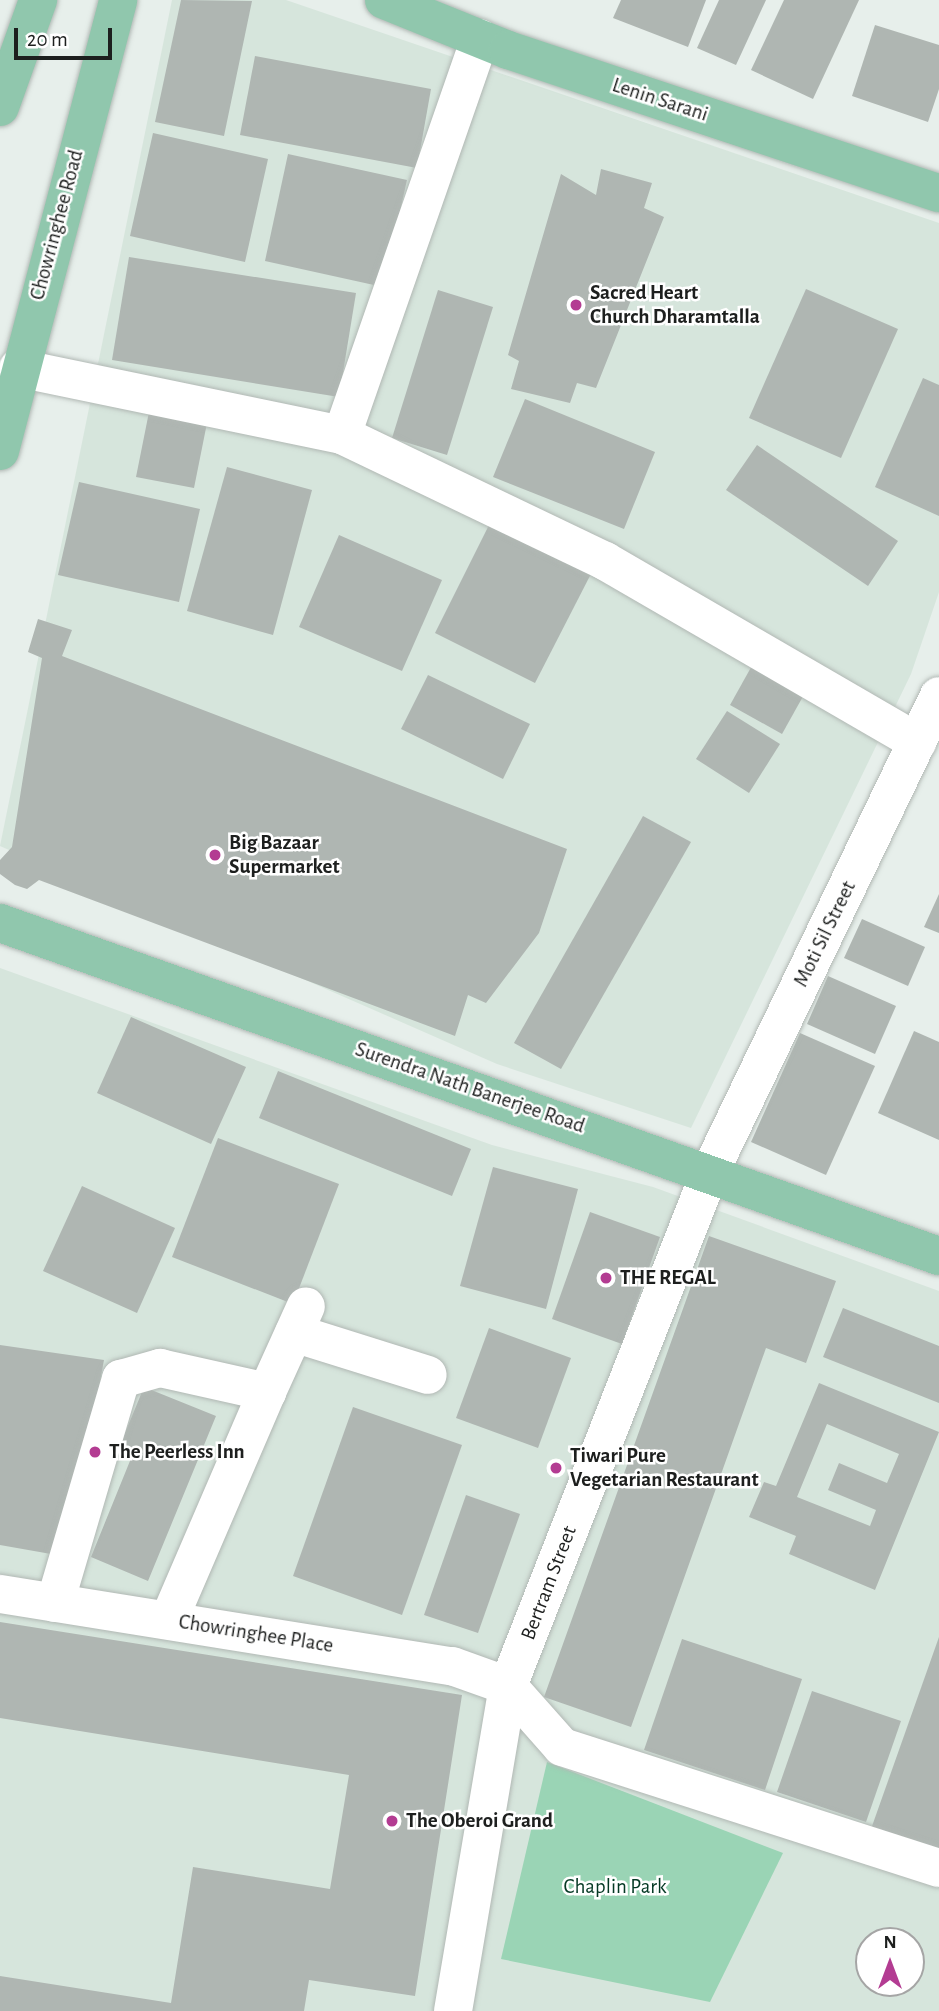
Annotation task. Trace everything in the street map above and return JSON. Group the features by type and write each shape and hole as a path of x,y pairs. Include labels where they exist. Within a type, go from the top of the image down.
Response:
{"main road":[{"path":"0,107 38,0"},
{"name":"Chowringhee Road","path":"0,452 18,368 118,0"},
{"name":"Lenin Sarani","path":"400,3 480,38 939,193"},
{"name":"Surendra Nath Banerjee Road","path":"0,922 710,1172 939,1256"}],"street":[{"path":"342,435 480,38"},
{"path":"18,368 342,435 605,561 917,742"},
{"name":"Moti Sil Street","path":"710,1172 939,696"},
{"name":"Bertram Street","path":"453,2011 509,1686 710,1172"},
{"path":"169,1620 300,1319 428,1375"},
{"path":"55,1603 121,1379 160,1368 267,1392"},
{"name":"Chowringhee Place","path":"0,1594 452,1666 509,1686"},
{"path":"509,1686 562,1747 939,1868"}],"shaded area":[{"path":"172,0 286,0 939,223 939,592 911,674 691,1128 497,1064 0,846"},
{"path":"0,968 492,1145 653,1187 939,1291 939,2011 0,2011"}],"green space":[{"name":"Chaplin Park","path":"547,1762 783,1853 710,2002 501,1959"}],"building":[{"path":"181,0 252,1 224,136 155,122"},
{"path":"621,0 706,0 688,47 613,18"},
{"path":"719,0 766,0 736,65 697,48"},
{"path":"784,0 859,0 813,99 751,70"},
{"path":"875,25 939,45 939,89 928,122 852,96"},
{"path":"255,56 431,89 417,168 240,135"},
{"path":"153,133 268,159 245,262 130,236"},
{"path":"288,154 407,180 383,287 265,261"},
{"name":"Sacred Heart Church Dharamtalla","path":"601,169 652,183 644,208 664,217 596,388 577,383 570,403 511,389 519,361 508,355 561,174 596,195"},
{"path":"129,257 356,293 339,397 112,360"},
{"path":"806,289 898,329 841,458 749,418"},
{"path":"438,290 493,307 447,455 392,438"},
{"path":"923,378 939,385 939,516 875,487"},
{"path":"525,399 655,452 624,529 493,477"},
{"path":"150,407 208,418 194,488 136,477"},
{"path":"757,445 898,541 868,586 726,490"},
{"path":"227,467 312,490 273,635 187,611"},
{"path":"79,482 200,509 179,602 58,575"},
{"path":"493,517 594,568 535,683 435,633"},
{"path":"339,535 442,580 402,671 299,627"},
{"path":"38,619 72,630 62,656 567,849 539,933 486,1003 468,995 455,1036 39,880 27,889 15,885 0,874 0,860 12,847 42,658 28,652"},
{"path":"754,662 806,691 782,734 730,705"},
{"path":"428,675 530,724 503,779 401,729"},
{"path":"727,711 780,744 749,793 696,759"},
{"path":"643,816 691,842 561,1069 514,1043"},
{"path":"939,894 939,933 924,927"},
{"path":"862,919 925,947 908,986 844,958"},
{"path":"828,976 896,1006 875,1054 807,1024"},
{"path":"131,1017 246,1067 211,1144 97,1093"},
{"path":"914,1031 939,1042 939,1140 878,1113"},
{"path":"800,1033 875,1066 826,1175 751,1142"},
{"path":"278,1071 471,1149 452,1196 259,1118"},
{"path":"218,1138 339,1184 293,1304 172,1257"},
{"path":"493,1167 578,1189 546,1309 460,1286"},
{"path":"82,1186 175,1228 137,1313 43,1271"},
{"name":"THE REGAL","path":"590,1212 660,1237 622,1344 552,1319"},
{"path":"709,1236 836,1281 806,1363 766,1348 631,1727 544,1697"},
{"path":"843,1308 939,1346 939,1403 823,1357"},
{"path":"489,1328 571,1358 538,1448 456,1418"},
{"path":"0,1345 104,1360 68,1557 0,1545"},
{"path":"819,1383 939,1432 875,1590 789,1554 796,1536 749,1517 764,1482 776,1486","holes":["827,1424 899,1454 887,1483 839,1463 828,1490 876,1510 870,1526 797,1497"]},
{"path":"144,1387 216,1416 148,1581 91,1557 134,1451 120,1445"},
{"path":"353,1407 462,1445 402,1615 293,1576"},
{"path":"466,1495 520,1514 478,1633 424,1615"},
{"name":"The Oberoi Grand","path":"0,1622 462,1695 415,1996 309,1980 304,2011 0,2011 0,1976 171,2003 193,1867 330,1889 349,1775 0,1718"},
{"path":"939,1637 939,1852 871,1829"},
{"path":"682,1639 802,1679 765,1790 644,1750"},
{"path":"812,1691 901,1721 866,1822 777,1792"}],"place":[{"name":"Sacred Heart Church Dharamtalla","path":"576,305"},
{"name":"Big Bazaar Supermarket","path":"215,855"},
{"name":"THE REGAL","path":"606,1278"},
{"name":"The Peerless Inn","path":"95,1452"},
{"name":"Tiwari Pure Vegetarian Restaurant","path":"556,1468"},
{"name":"The Oberoi Grand","path":"392,1821"}]}
